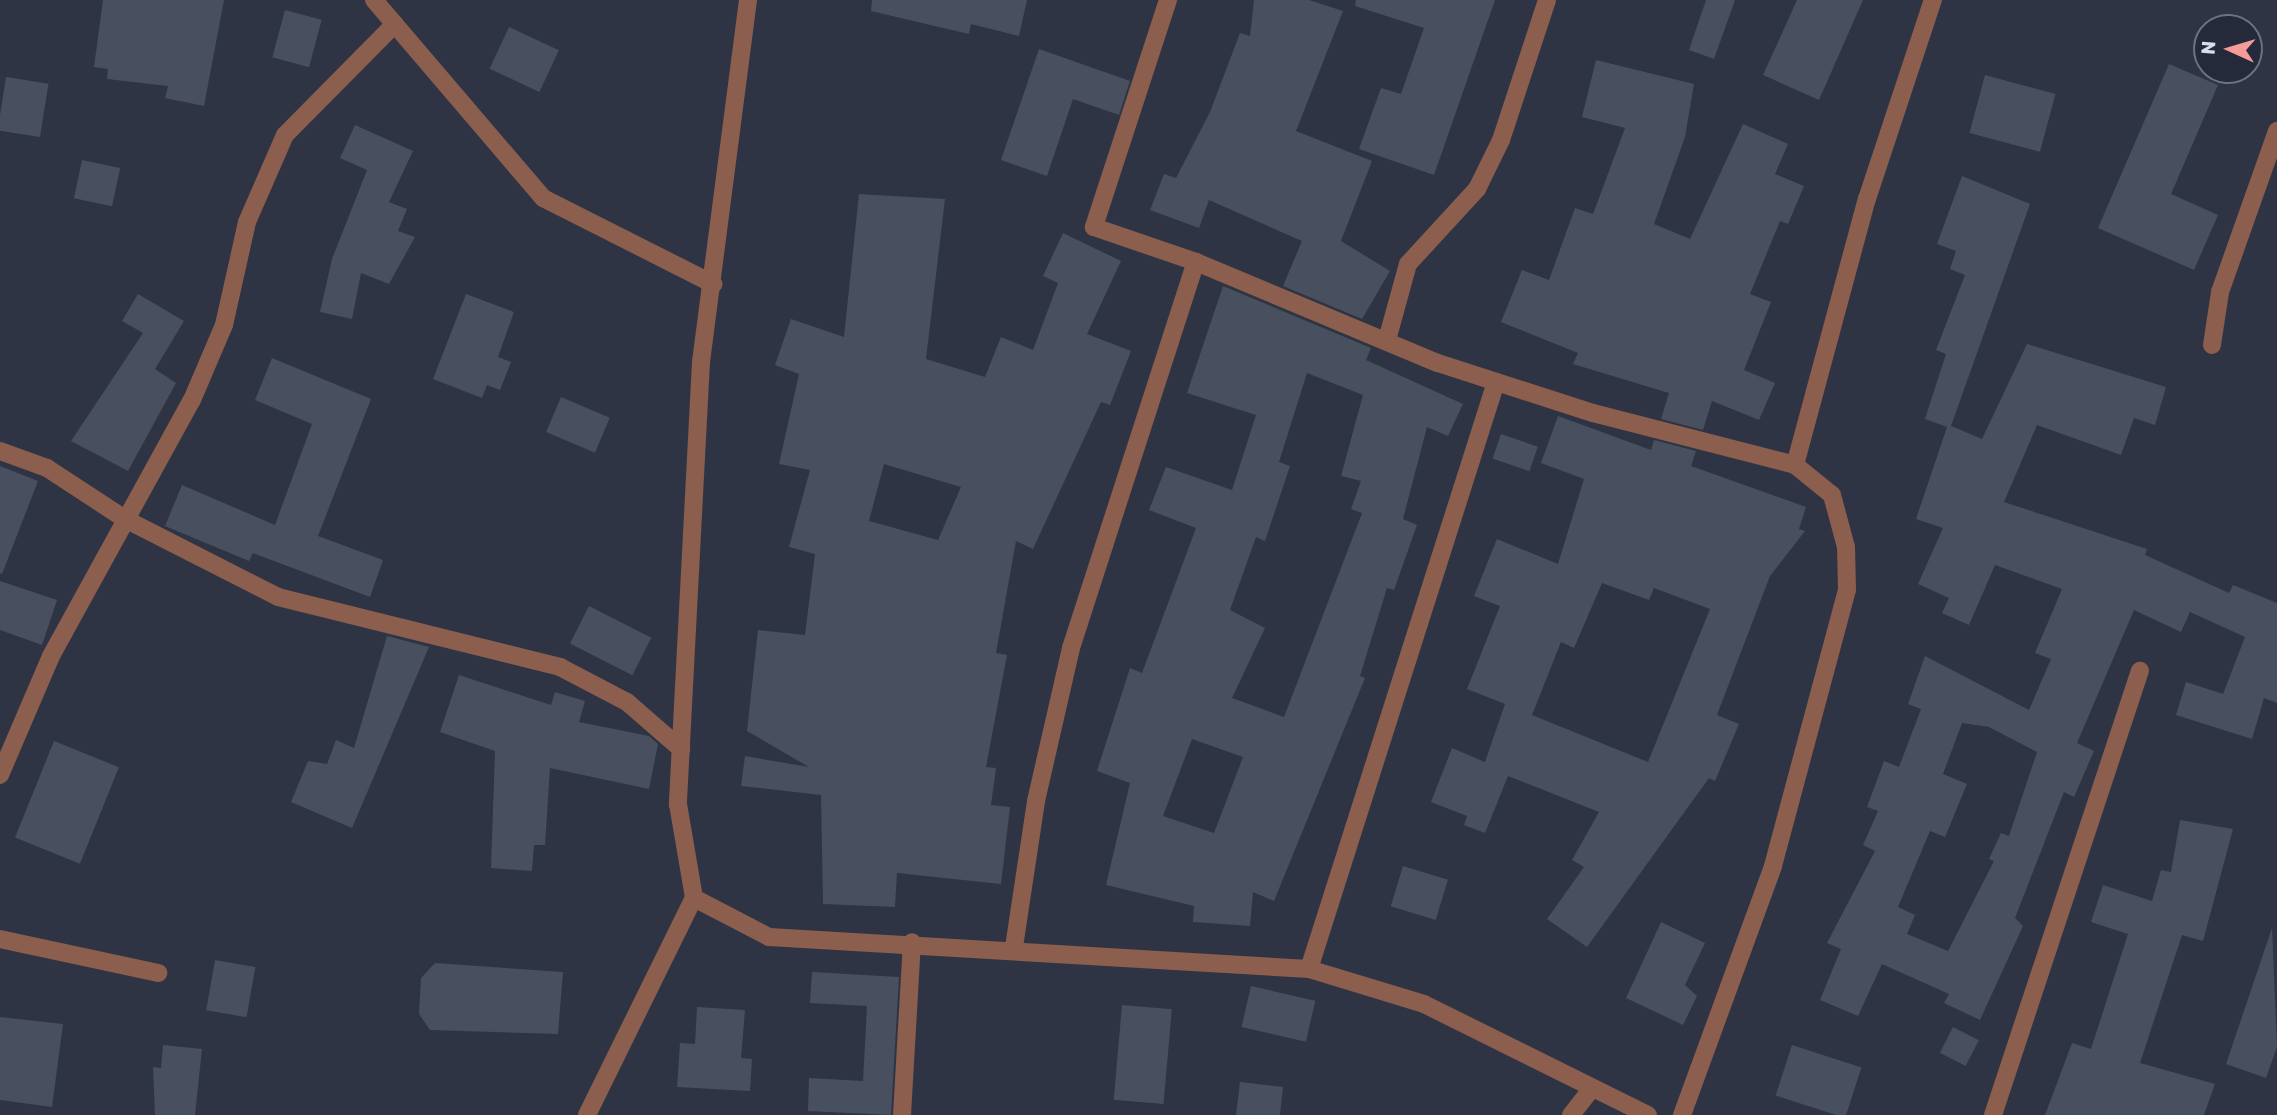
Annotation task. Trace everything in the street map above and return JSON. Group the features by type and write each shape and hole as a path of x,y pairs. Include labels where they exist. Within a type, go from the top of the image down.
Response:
{"street":[{"path":"374,0 543,198 713,284"},
{"path":"587,1115 694,898 681,848 681,749 701,362 748,0"},
{"path":"1168,0 1094,227 1196,262 1496,382 1796,464 1832,495 1846,547 1847,590 1773,866 1682,1115"},
{"path":"1387,340 1408,264 1477,189 1501,140 1547,0"},
{"path":"1796,464 1867,199 1933,0"},
{"path":"0,775 51,656 192,400 224,325 247,222 285,135 395,24"},
{"path":"2212,345 2220,292 2277,131"},
{"path":"1014,947 1036,801 1072,648 1196,262"},
{"path":"1309,969 1496,382"},
{"path":"0,451 47,468 125,519 278,597 560,667 627,702 681,749"},
{"path":"1993,1115 2140,671"},
{"path":"694,898 769,937 1014,947 1309,969 1424,1004 1648,1115"},
{"path":"0,939 158,973"},
{"path":"902,1115 912,942"},
{"path":"1571,1115 1591,1088"}],"building":[{"path":"103,0 224,0 204,106 165,98 168,86 107,79 108,69 94,67"},
{"path":"872,0 1027,0 1019,36 971,24 969,34 871,11"},
{"path":"1254,0 1309,0 1343,11 1296,131 1372,161 1341,241 1390,271 1362,319 1283,286 1302,241 1209,200 1199,228 1150,210 1164,174 1176,178 1210,112 1240,33 1250,36"},
{"path":"1356,0 1495,0 1434,175 1359,149 1381,88 1401,94 1424,28 1355,6"},
{"path":"1706,0 1735,0 1714,59 1689,50"},
{"path":"1797,0 1863,0 1819,100 1763,75"},
{"path":"285,10 322,20 309,67 272,57"},
{"path":"509,27 559,50 539,92 490,69"},
{"path":"1039,49 1130,81 1119,115 1073,99 1047,176 1001,160"},
{"path":"1596,60 1694,84 1685,137 1654,224 1690,239 1743,124 1788,144 1775,174 1804,186 1788,224 1780,221 1750,294 1771,302 1744,370 1775,383 1759,420 1712,401 1703,430 1661,419 1669,393 1573,364 1578,353 1501,322 1522,270 1549,280 1575,208 1593,214 1625,128 1582,117"},
{"path":"2169,64 2193,74 2193,84 2218,85 2171,194 2218,215 2194,270 2098,228"},
{"path":"1985,75 2056,94 2040,152 1969,133"},
{"path":"6,77 48,84 40,137 0,131"},
{"path":"355,125 413,151 389,202 407,209 398,231 415,237 389,284 361,273 352,319 320,312 332,259 367,170 340,158"},
{"path":"82,160 120,168 112,206 74,198"},
{"path":"1962,176 2030,204 1951,426 1982,439 2027,344 2166,387 2155,425 2134,418 2121,455 2037,425 2004,502 2147,549 2145,555 2229,593 2233,585 2277,603 2277,703 2264,698 2252,739 2176,715 2186,682 2223,694 2245,637 2190,612 2181,632 2134,610 2077,743 2094,751 2074,797 2064,792 2015,918 2023,926 1980,1020 1944,1003 1949,994 1882,964 1858,1016 1820,1000 1841,949 1827,943 1875,851 1863,845 1878,811 1867,807 1884,761 1899,767 1921,709 1908,704 1925,656 2029,710 2051,659 2035,653 2062,589 1995,565 1969,625 1942,613 1949,598 1918,584 1943,528 1916,519 1947,427 1925,419 1946,354 1936,350 1965,275 1950,269 1956,251 1937,244","holes":["1962,723 1989,727 2037,752 2009,836 2001,833 1989,859 1994,861 1948,951 1907,934 1915,915 1898,907 1930,831 1945,837 1967,784 1943,774"]},
{"path":"859,194 945,199 926,359 985,377 1001,337 1033,350 1058,283 1043,276 1063,233 1121,261 1087,334 1131,351 1110,405 1101,402 1033,549 1016,541 996,653 1007,655 986,767 996,768 991,805 1010,807 1001,884 897,873 895,907 823,904 821,795 741,786 745,756 809,767 747,731 758,630 805,635 815,554 789,547 810,470 779,464 799,374 775,365 791,319 844,337","holes":["884,464 961,487 938,540 869,521"]},
{"path":"1223,286 1371,348 1366,360 1463,404 1448,436 1427,427 1403,519 1417,525 1394,590 1387,588 1360,676 1365,678 1274,901 1253,892 1250,926 1193,922 1194,906 1106,885 1130,783 1097,771 1130,668 1142,673 1196,528 1149,510 1166,467 1232,490 1256,415 1187,393","holes":["1307,373 1363,395 1341,476 1361,481 1351,509 1362,513 1284,717 1232,698 1265,628 1230,610 1256,537 1265,541 1290,466 1279,462","1192,739 1243,757 1214,833 1163,816"]},
{"path":"138,294 184,321 155,369 176,383 128,471 71,441 143,333 122,321"},
{"path":"466,294 514,312 498,357 511,362 500,390 487,385 482,398 433,379"},
{"path":"272,358 371,399 318,536 383,560 370,597 253,553 249,561 165,526 182,485 275,525 312,424 255,400"},
{"path":"561,397 610,418 595,453 546,432"},
{"path":"1558,416 1651,450 1654,440 1696,451 1691,466 1806,507 1799,529 1805,531 1770,576 1717,715 1739,724 1715,781 1709,778 1587,947 1547,919 1584,867 1572,860 1599,812 1508,776 1485,833 1464,825 1467,816 1431,802 1452,748 1485,762 1505,704 1467,689 1500,606 1474,596 1497,539 1558,564 1584,479 1541,463","holes":["1602,583 1649,600 1654,588 1710,609 1648,762 1532,715 1561,642 1574,648"]},
{"path":"1501,434 1538,447 1529,471 1493,459"},
{"path":"0,466 38,481 2,574 0,573"},
{"path":"0,581 57,600 42,645 0,630"},
{"path":"589,606 651,638 632,675 570,643"},
{"path":"387,636 429,647 352,828 291,802 308,761 327,764 336,740 354,748"},
{"path":"459,675 551,705 555,692 585,701 579,722 649,736 658,744 649,789 550,768 545,845 534,845 532,871 491,868 495,751 440,732"},
{"path":"54,741 119,767 80,864 15,837"},
{"path":"2180,820 2233,829 2203,941 2182,935 2140,1063 2215,1084 2204,1115 2045,1115 2072,1043 2091,1049 2128,934 2091,922 2103,885 2152,901 2161,870 2171,872"},
{"path":"1403,866 1448,880 1436,920 1391,906"},
{"path":"1661,922 1705,943 1685,985 1697,996 1683,1025 1626,998"},
{"path":"2272,928 2277,1047 2266,1078 2226,1064"},
{"path":"215,960 255,967 247,1017 206,1010"},
{"path":"435,963 563,972 558,1034 430,1030 419,1014 421,978"},
{"path":"812,972 899,977 891,1115 808,1111 809,1078 863,1081 867,1006 810,1003"},
{"path":"1251,986 1315,1001 1306,1042 1242,1027"},
{"path":"1122,1005 1172,1009 1164,1104 1114,1100"},
{"path":"697,1007 745,1010 741,1058 752,1059 750,1091 677,1087 680,1043 695,1044"},
{"path":"0,1017 63,1024 52,1107 0,1100"},
{"path":"1953,1027 1979,1040 1966,1066 1940,1053"},
{"path":"163,1045 202,1049 195,1115 155,1115 153,1067 161,1068"},
{"path":"1792,1045 1861,1068 1846,1115 1836,1115 1776,1095"},
{"path":"1240,1082 1283,1087 1280,1115 1236,1115"}]}
